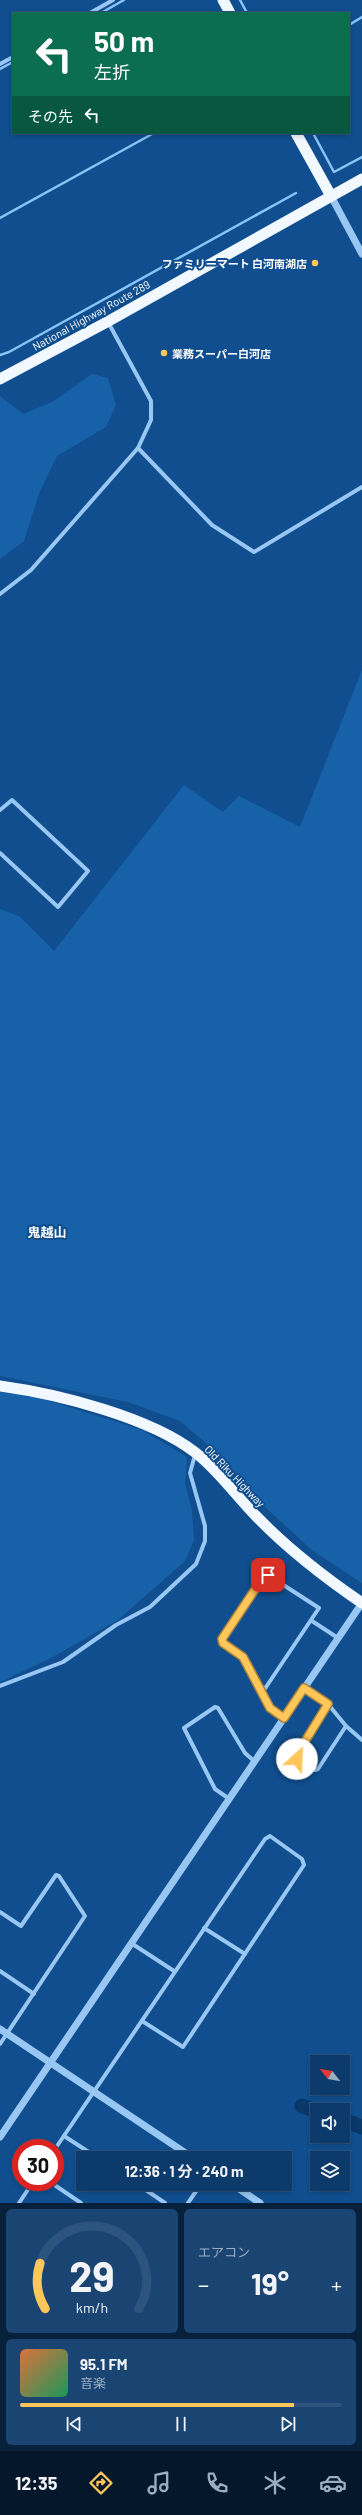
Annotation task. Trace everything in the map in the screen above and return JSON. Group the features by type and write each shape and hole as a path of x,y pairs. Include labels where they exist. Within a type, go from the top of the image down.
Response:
{"highway":[{"path":"223,0 229,12"},
{"path":"297,134 331,196"},
{"name":"National Highway Route 289","path":"0,379 107,322 362,179"},
{"name":"Old Riku Highway","path":"0,1386 56,1396 147,1425 180,1441 196,1453 276,1536 316,1572 362,1603"}],"street":[{"path":"92,12 113,0"},
{"path":"0,64 12,58"},
{"path":"331,196 362,254"},
{"path":"0,594 31,570 138,448 151,420 151,401 107,322"},
{"path":"0,371 12,373"},
{"path":"138,448 212,525 254,552 362,487"},
{"path":"0,810 12,800 88,871 58,907 0,853"},
{"path":"0,1686 63,1662 116,1625 154,1603 196,1564 204,1541 204,1526 190,1473 191,1463 196,1453"},
{"path":"262,1693 312,1621 319,1608 268,1575 264,1576 222,1639 223,1643 243,1657 262,1693 270,1708 284,1718"},
{"path":"0,2138 228,1798 362,1603"},
{"path":"312,1621 338,1638"},
{"path":"304,1688 328,1704 346,1726 362,1740"},
{"path":"328,1704 296,1756 297,1759 315,1770 318,1770 346,1726"},
{"path":"228,1798 215,1788 184,1728 215,1707 218,1708 245,1752 254,1761"},
{"path":"62,2139 174,1971 265,1839 270,1836 302,1859 304,1865 183,2047 142,2021"},
{"path":"0,1912 21,1926 56,1875 59,1876 85,1916 0,2044"},
{"path":"204,1928 245,1954"},
{"path":"131,1942 174,1971"},
{"path":"0,1971 34,1994"},
{"path":"0,2029 183,2151"},
{"path":"64,2136 87,2151"},
{"path":"19,2203 27,2191"},
{"path":"63,2191 81,2203"},
{"path":"147,2191 165,2203"},
{"path":"188,2203 196,2191"},
{"path":"242,2191 260,2203"}],"shaded area":[{"path":"92,374 108,378 116,405 106,427 57,456 40,491 24,541 0,559 0,396 23,414 52,402"},
{"path":"362,670 362,1583 313,1551 253,1496 214,1450 180,1421 128,1402 0,1376 0,909 19,916 54,951 184,785 223,812 239,796 300,827"},
{"path":"0,1392 34,1396 142,1430 187,1457 185,1484 192,1510 194,1540 185,1561 118,1620 51,1658 0,1682"}],"waterway":[{"path":"103,12 124,0"},
{"path":"240,0 246,12"},
{"path":"350,24 362,17"},
{"path":"0,69 12,63"},
{"path":"0,218 152,134"},
{"path":"314,134 334,172 362,157"},
{"path":"0,355 9,352 296,193"},
{"path":"302,2106 310,2109"},
{"path":"350,2123 362,2127"}],"place":[{"name":"ファミリーマート 白河南湖店","path":"315,263"},
{"name":"業務スーパー白河店","path":"164,353"}],"district":[{"name":"鬼越山","path":"47,1232"}],"route":[{"path":"268,1575 264,1576 222,1639 223,1643 243,1657 270,1708 284,1718 304,1688 328,1704 296,1756 297,1759"}]}
